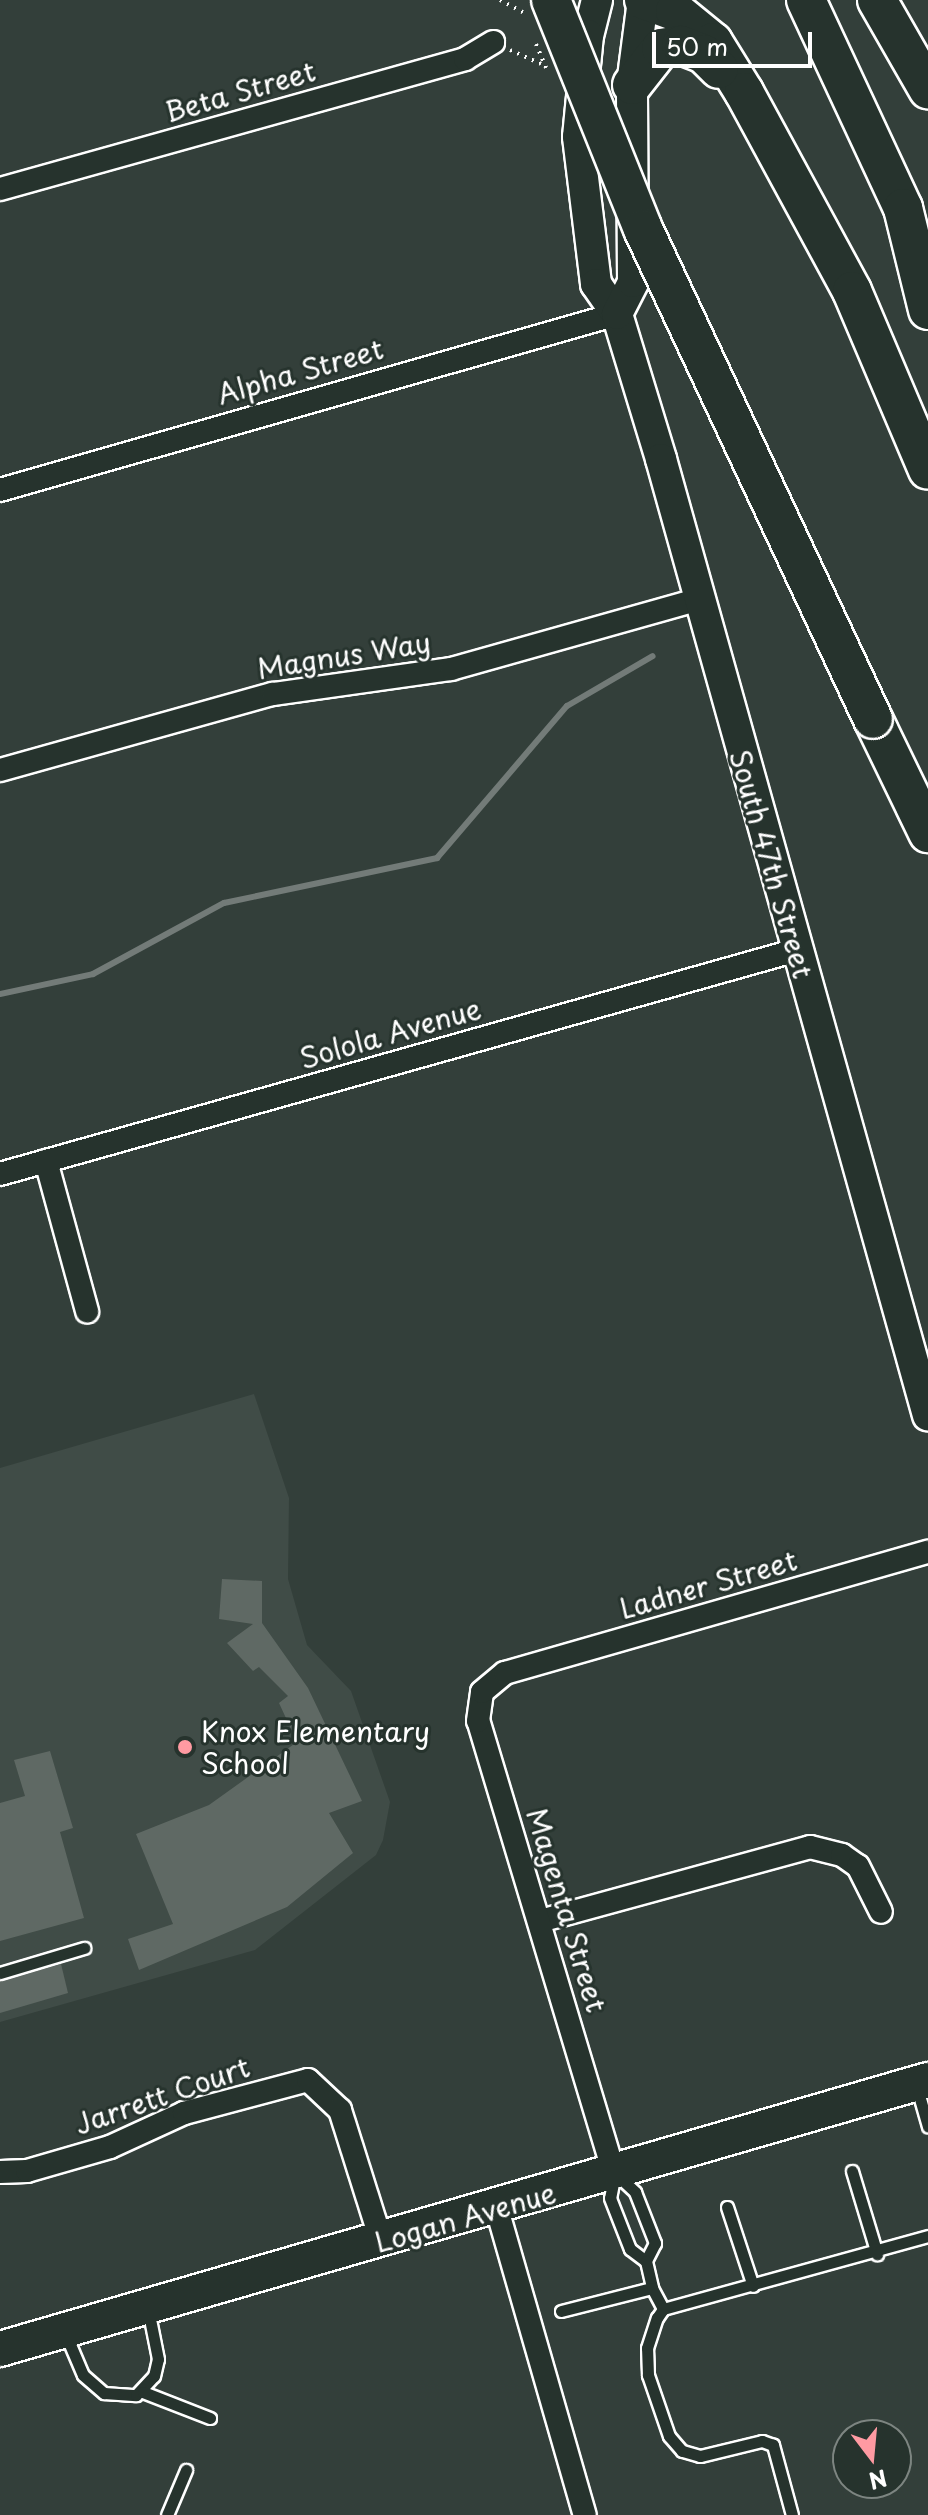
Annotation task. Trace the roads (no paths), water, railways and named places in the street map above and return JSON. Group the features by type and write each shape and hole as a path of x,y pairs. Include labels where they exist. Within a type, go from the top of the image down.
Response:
{"highway":[{"path":"551,0 643,229 928,833"},
{"path":"644,0 675,11 713,42 744,92 852,291 928,470"},
{"path":"806,0 903,208 928,310"},
{"path":"877,0 928,89"},
{"path":"632,85 661,48 681,45 704,54 744,92"}],"main road":[{"name":"South 47th Street","path":"597,0 588,35 578,137 596,284 617,314 797,950 920,1352 928,1415"},
{"path":"617,314 633,282 632,85 644,0"},
{"name":"Logan Avenue","path":"0,2349 497,2209 922,2082"}],"street":[{"name":"Beta Street","path":"0,189 465,59 493,42"},
{"name":"Alpha Street","path":"0,490 617,314"},
{"name":"Magnus Way","path":"0,770 273,694 451,669 697,600"},
{"name":"Solola Avenue","path":"0,1174 797,950"},
{"path":"46,1161 87,1311"},
{"name":"Ladner Street","path":"505,1673 928,1552"},
{"name":"Magenta Street","path":"505,1673 482,1692 478,1721 614,2173"},
{"path":"540,1921 810,1847 842,1855 858,1866 881,1912"},
{"name":"Jarrett Court","path":"0,2172 27,2171 102,2150 184,2113 308,2080 340,2110 381,2240"},
{"path":"497,2209 585,2515"}],"lane":[{"path":"0,1973 84,1948"},
{"path":"922,2082 928,2126"},
{"path":"852,2171 877,2254"},
{"path":"614,2173 610,2198 630,2249 646,2261"},
{"path":"614,2173 635,2192 655,2243 646,2261 652,2288 663,2309 647,2348 648,2375 669,2436 682,2451 700,2456 762,2441 773,2445 792,2515"},
{"path":"727,2207 753,2286"},
{"path":"663,2309 877,2254 928,2236"},
{"path":"561,2311 652,2288"},
{"path":"143,2392 158,2359 147,2308"},
{"path":"65,2331 83,2375 104,2393 125,2397 143,2392 210,2418"},
{"path":"167,2515 186,2470"}],"waterway":[{"path":"0,994 93,974 224,903 437,858 567,706 653,656"}],"place":[{"name":"Knox Elementary School","path":"185,1747"}]}
